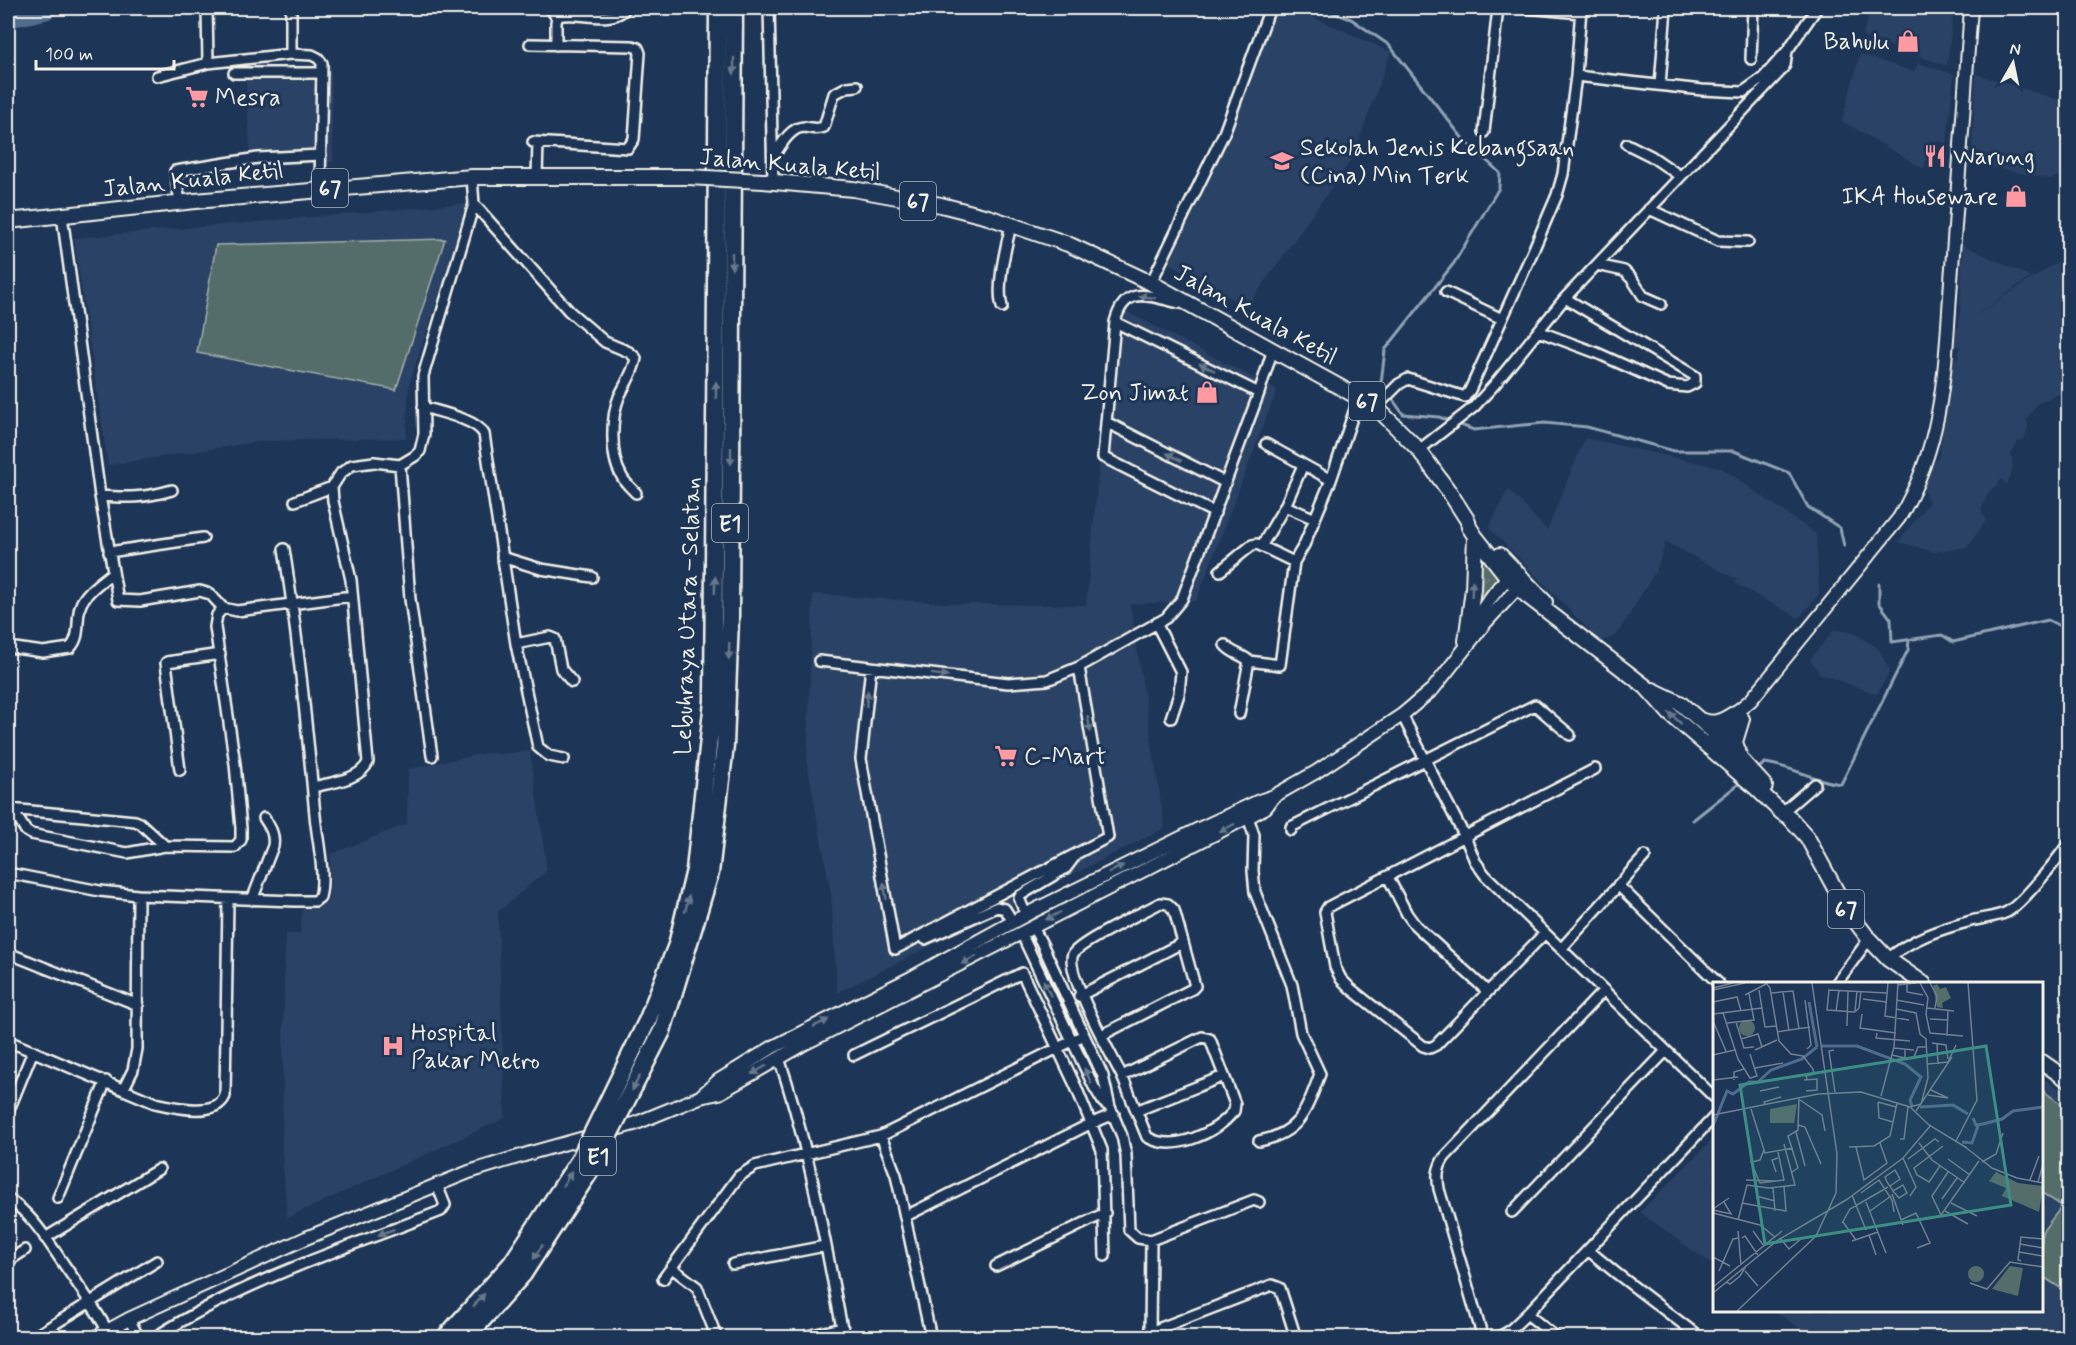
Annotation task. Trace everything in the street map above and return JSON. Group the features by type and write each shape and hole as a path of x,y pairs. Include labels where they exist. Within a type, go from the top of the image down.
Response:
{"highway":[{"name":"Lebuhraya Utara–Selatan","path":"445,1338 517,1268 579,1161 648,1019 676,945 695,870 713,701 718,8"},
{"name":"Lebuhraya Utara–Selatan","path":"466,1338 592,1168 662,1031 710,873 725,745 730,618 734,8"}],"main road":[{"path":"1715,744 1899,518 1912,495 1928,457 1940,406 1948,344 1971,8"},
{"name":"Jalan Kuala Ketil","path":"8,220 320,189 472,177 688,177 864,191 941,205 1011,225 1087,251 1151,283 1359,397 1380,402 1419,450 1468,520 1475,536 1565,625 1646,687 1670,714 1715,744 1743,767 1781,812 1788,812 1807,837 1846,909 1869,939 1888,959 1921,982"},
{"name":"Jalan Kuala Ketil","path":"1468,520 1474,524 1516,579"},
{"path":"1466,641 1473,588 1475,536"},
{"path":"1456,660 1477,617 1492,595 1516,579"},
{"path":"700,1097 718,1080 772,1047 911,978 1026,915 1180,838 1274,796 1316,772 1402,715 1433,689 1516,579"},
{"name":"Jalan Kuala Ketil","path":"1646,687 1680,703 1698,719 1715,744"},
{"path":"1698,719 1709,724 1738,716"},
{"path":"1738,716 1735,742 1743,767"},
{"path":"94,1338 129,1319 306,1238 436,1185 503,1161 634,1124 700,1097 719,1093 779,1058 1248,817 1266,807 1274,796"},
{"path":"1026,915 1033,927"},
{"path":"1013,922 1021,933"},
{"path":"2043,1063 2068,1080"}],"street":[{"path":"207,8 208,63"},
{"path":"291,8 291,54"},
{"path":"550,8 556,18 556,45"},
{"path":"556,18 562,15 608,16 622,12 626,8"},
{"path":"768,182 773,157 770,8"},
{"path":"1151,283 1224,133 1270,8"},
{"path":"1484,132 1498,8"},
{"path":"1465,397 1557,195 1563,174 1576,76 1581,10 1526,8"},
{"path":"1660,85 1666,8"},
{"path":"1751,59 1753,8"},
{"path":"1576,76 1743,92 1762,78 1787,51 1817,8"},
{"path":"530,44 638,48 640,53 634,139 631,146 624,149 536,143 537,176"},
{"path":"1419,450 1471,409 1495,384 1565,298 1779,73 1785,65 1787,51"},
{"path":"158,76 208,63 291,54 312,55 318,58 321,63 320,189"},
{"path":"234,74 321,73"},
{"path":"773,157 795,130 803,127 815,129 824,127 834,94 847,87 857,86"},
{"path":"1627,144 1652,156 1680,176"},
{"path":"180,202 175,171 258,158 321,155"},
{"path":"295,501 332,487 341,473 352,465 374,462 400,465 420,451 424,434 423,376 474,204 472,177"},
{"path":"474,204 569,311 606,342 629,352 636,358 635,365 619,398 613,439 614,460 621,477 636,493"},
{"path":"1649,209 1718,241 1748,242"},
{"path":"62,215 100,496 118,600 140,601 200,591 210,594 223,608 237,611 352,596"},
{"path":"1002,307 1000,300 1011,225"},
{"path":"1597,265 1624,271 1643,296 1661,304"},
{"path":"1446,292 1502,319"},
{"path":"1193,306 1146,295 1130,297 1121,305 1115,322 1103,457 1215,513"},
{"path":"1538,331 1598,353 1668,385 1687,387 1695,383 1695,376 1565,298"},
{"path":"1115,322 1259,393"},
{"path":"819,661 1008,683 1047,680 1079,667 1166,618 1182,599 1273,350"},
{"path":"1380,402 1398,384 1413,379 1465,397 1471,409"},
{"path":"1225,645 1231,652 1249,661 1280,665 1294,562 1331,480 1359,397"},
{"path":"423,407 471,422 482,430 516,644 538,747 549,756 564,759"},
{"path":"1106,422 1226,483"},
{"path":"1266,444 1331,480"},
{"path":"400,465 410,599 432,756"},
{"path":"1262,545 1286,506 1303,465"},
{"path":"313,787 351,777 366,768 368,762 349,565 332,487"},
{"path":"100,496 133,498 153,496 172,490"},
{"path":"1286,506 1315,519"},
{"path":"109,552 203,538"},
{"path":"1220,571 1252,545 1262,545 1294,562"},
{"path":"8,873 100,891 138,895 228,900 315,901 320,897 321,871 313,787 293,603 284,549"},
{"path":"502,557 541,569 592,577"},
{"path":"8,647 43,652 70,648 76,639 83,600 112,573"},
{"path":"9,807 26,831 36,836 127,853 165,846 235,848 241,840 235,764 215,621 223,608"},
{"path":"1156,623 1181,672 1179,693 1171,718"},
{"path":"516,644 555,639 561,669 572,682"},
{"path":"180,770 166,663 220,654"},
{"path":"1239,714 1249,661"},
{"path":"871,667 862,765 895,949 1108,837 1079,667"},
{"path":"1291,830 1292,827 1535,705 1570,735"},
{"path":"1402,715 1475,861 1485,875 1713,1095"},
{"path":"1544,933 1436,1045 1430,1048 1423,1046 1341,979 1335,967 1325,912 1328,907 1595,770"},
{"path":"1788,812 1815,784"},
{"path":"9,807 135,821 165,846"},
{"path":"1248,817 1254,835 1255,892 1292,985 1301,1033 1320,1074 1306,1109 1295,1124 1276,1138 1259,1141"},
{"path":"252,900 273,846 273,832 264,818"},
{"path":"1888,959 1903,946 1920,937 1962,923 2005,913 2018,904 2068,844"},
{"path":"1026,915 1018,898 1021,894 1066,868 1078,852"},
{"path":"1561,949 1645,856"},
{"path":"1388,877 1415,925 1487,991"},
{"path":"1618,885 1717,982"},
{"path":"124,1088 136,1058 138,895"},
{"path":"8,1041 155,1103 181,1109 215,1107 222,1103 225,1096 228,900"},
{"path":"1102,1035 1194,988 1196,984 1174,910 1168,904 1160,903 1085,942 1074,953 1071,961 1082,995 1122,1076 1148,1137 1171,1144 1186,1141 1213,1128 1234,1111 1235,1104 1212,1042 1205,1036 1122,1076"},
{"path":"913,939 926,939 997,907 1005,909 1013,922"},
{"path":"1033,927 1103,1076 1126,1155 1130,1230 1138,1238 1151,1240 1254,1200 1258,1202"},
{"path":"1021,933 1094,1087 1112,1111"},
{"path":"1837,982 1869,939"},
{"path":"1069,1001 1182,943"},
{"path":"8,954 138,1005"},
{"path":"854,1055 1022,973 1102,1150 1105,1256"},
{"path":"1483,1338 1439,1189 1438,1167 1604,990"},
{"path":"663,1279 739,1176 756,1166 881,1136 1084,1035"},
{"path":"8,1112 33,1051"},
{"path":"1512,1212 1666,1051"},
{"path":"779,1058 793,1097 807,1154 843,1333 798,1338"},
{"path":"1136,1112 1224,1076"},
{"path":"58,1198 106,1081"},
{"path":"906,1216 1112,1111"},
{"path":"1497,1338 1508,1332 1527,1314 1713,1118"},
{"path":"881,1136 896,1175 931,1338"},
{"path":"45,1238 159,1169"},
{"path":"154,1338 188,1316 300,1266 441,1211 445,1205 436,1185"},
{"path":"8,1199 25,1212 45,1238 91,1301 107,1330"},
{"path":"996,1266 1105,1213"},
{"path":"1151,1240 1150,1335 1272,1285 1280,1288 1296,1338"},
{"path":"733,1264 825,1246"},
{"path":"8,1261 25,1250"},
{"path":"1588,1250 1701,1338"},
{"path":"32,1338 157,1261"},
{"path":"672,1268 697,1287 717,1338"},
{"path":"1527,1314 1557,1338"},
{"path":"129,1319 139,1338"}],"shaded area":[{"name":"Sekolah Jenis Kebangsaan (Cina) Min Terk","path":"1279,8 1293,8 1391,52 1353,157 1247,307 1168,262"},
{"path":"1871,8 1954,8 1947,66 1919,56 1920,54 1862,37"},
{"path":"1860,54 1914,72 1918,63 1954,74 1947,143 1929,140 1924,169 1842,121"},
{"path":"331,64 333,162 251,167 245,65"},
{"path":"1976,74 2059,100 2068,124 2067,173 2051,179 1971,163"},
{"path":"469,203 409,385 406,438 263,441 108,465 74,238"},
{"path":"1963,245 2031,277 1973,317 2068,255 2068,390 2037,404 2027,419 2028,426 2024,440 2018,441 2011,454 2013,467 2010,479 2006,485 2002,479 1989,492 1981,510 1986,520 1968,547 1934,552 1899,542 1929,502 1921,482 1939,456 1953,360 1958,359 1960,346 1954,347 1955,329 1959,326"},
{"path":"1114,305 1277,390 1196,601 1130,604 1165,828 837,993 831,894 807,763 813,594 960,604 1086,605"},
{"path":"1585,438 1722,468 1816,534 1819,594 1799,618 1736,584 1736,579 1666,542 1656,571 1616,636 1600,641 1489,528 1508,489 1547,530"},
{"path":"1834,630 1852,632 1878,648 1890,671 1877,694 1820,674 1810,659"},
{"name":"Hospital Pakar Metro","path":"530,751 547,870 498,912 505,1118 287,1218 282,1152 286,934 300,934 303,904 322,905 329,899 331,854 407,824 408,769 486,753"},
{"path":"2043,1078 2068,1095 2068,1337 1812,1337 1776,1312 2043,1312"},
{"path":"1713,1139 1713,1265 1640,1212"}],"green space":[{"path":"445,239 396,390 197,353 216,245"},
{"path":"1477,549 1498,577 1489,592 1481,596 1477,590"},
{"path":"2043,1091 2068,1109 2068,1293 2043,1277 2043,1231 2062,1206 2043,1194"}],"waterway":[{"path":"8,20 45,12 52,8"},
{"path":"1320,8 1351,19 1389,45 1464,140 1500,173 1499,188 1454,263 1385,350 1381,383 1403,414 1439,417 1474,430 1544,423 1587,427 1674,451 1734,451 1789,473 1808,507 1840,528 1844,546"},
{"path":"1879,584 1879,603 1891,619 1892,642 1942,635 1953,642 2048,620 2068,630"},
{"path":"1756,770 1765,763 1841,784 1908,650 1909,640"},
{"path":"1693,820 1741,782"}],"place":[{"name":"Bahulu","path":"1908,41"},
{"name":"Mesra","path":"197,97"},
{"name":"Warung","path":"1935,156"},
{"name":"Sekolah Jenis Kebangsaan (Cina) Min Terk","path":"1282,161"},
{"name":"IKA Houseware","path":"2016,196"},
{"name":"Zon Jimat","path":"1207,392"},
{"name":"C-Mart","path":"1006,756"},
{"name":"Hospital Pakar Metro","path":"393,1046"}]}
